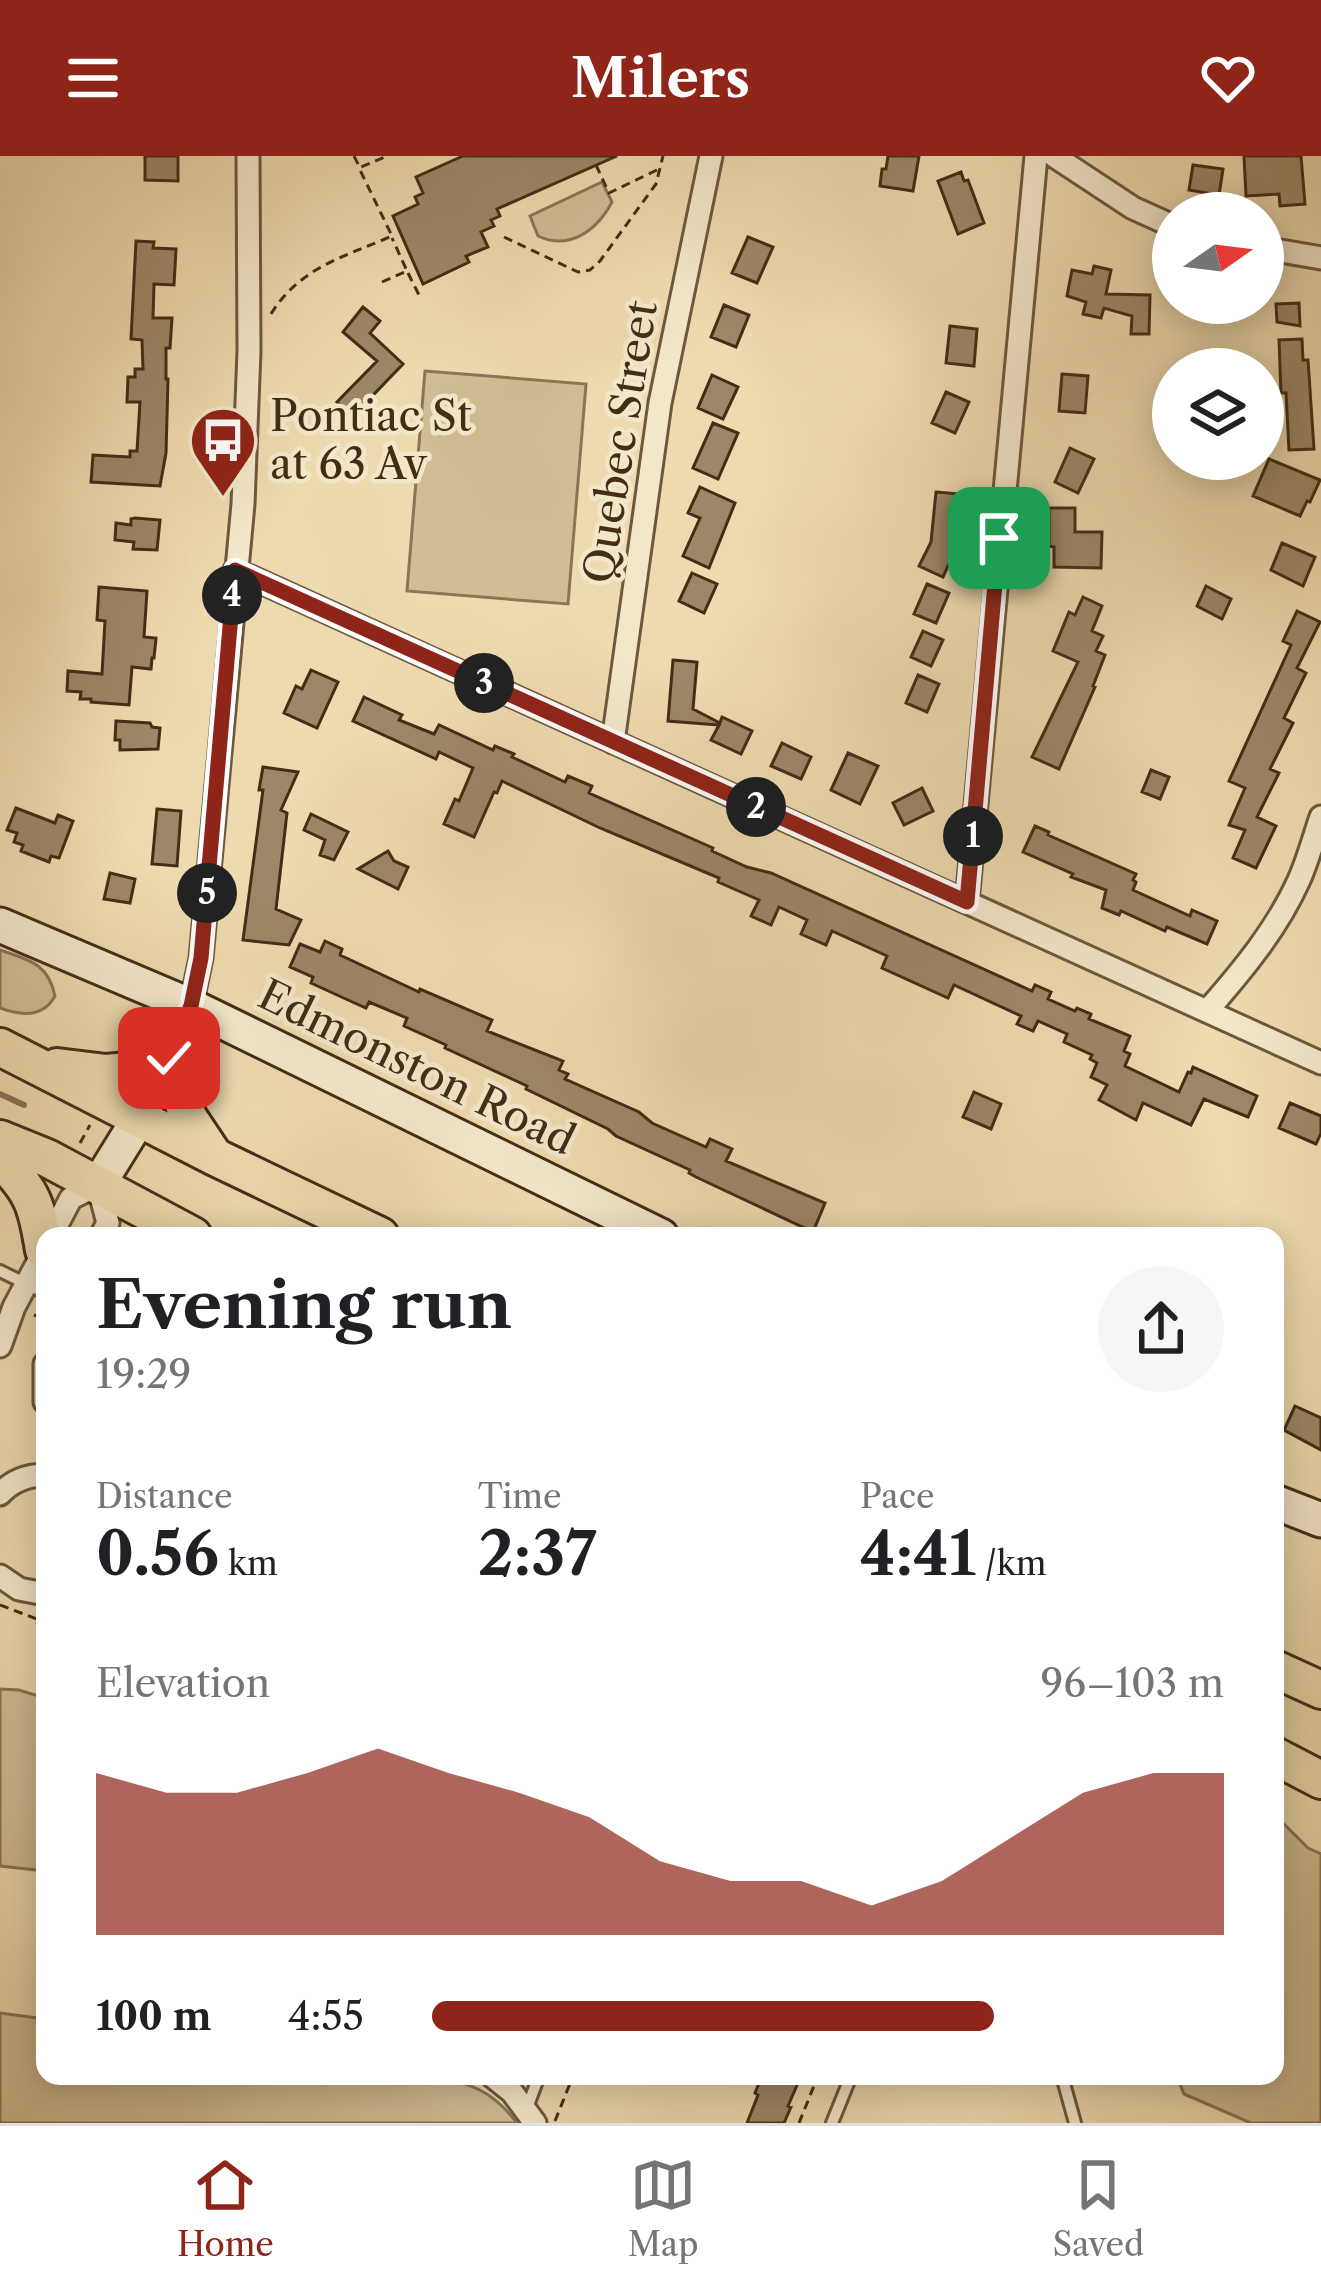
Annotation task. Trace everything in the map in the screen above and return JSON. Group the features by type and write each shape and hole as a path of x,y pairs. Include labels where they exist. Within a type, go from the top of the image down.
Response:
{"main road":[{"path":"0,1047 361,1227"},
{"path":"35,1063 129,1072 170,1054 188,1117 215,1157"},
{"path":"0,1139 47,1158 176,1227"},
{"path":"0,1160 28,1189 41,1227"},
{"path":"1284,1673 1321,1690"},
{"path":"1284,1758 1321,1776"}],"street":[{"path":"56,1227 71,1198 98,1185 140,1117 191,1006 201,958 246,452 248,156"},
{"name":"Quebec Street","path":"613,742 660,403 711,156"},
{"path":"967,902 1036,156"},
{"path":"1054,156 1152,217"},
{"path":"1284,252 1321,258"},
{"path":"235,570 1321,1063"},
{"path":"1207,1011 1273,928 1299,880 1321,817"},
{"name":"Edmonston Road","path":"0,925 191,1006 643,1227"},
{"path":"170,1054 206,1040 247,1034"},
{"path":"98,1185 106,1227"},
{"path":"0,1346 14,1307 36,1288"},
{"path":"0,1494 36,1476"},
{"path":"1284,1506 1321,1520"},
{"path":"0,1576 19,1589 36,1592"},
{"path":"503,2085 530,2117"}],"lane":[{"path":"0,1271 36,1288"},
{"path":"530,2117 537,2085"},
{"path":"832,2123 847,2085"},
{"path":"1064,2085 1075,2123"}],"path":[{"path":"354,156 419,295"},
{"path":"359,168 387,156"},
{"path":"504,237 578,272 590,270 656,184 663,156"},
{"path":"596,165 609,193 661,168"},
{"path":"268,322 274,309 309,272 392,236"},
{"path":"382,282 407,271"},
{"path":"77,1150 91,1122"},
{"path":"0,1605 36,1619"},
{"path":"555,2123 570,2085"},
{"path":"799,2123 814,2085"}],"shaded area":[{"path":"602,182 612,202 590,229 561,241 538,236 530,216"},
{"path":"425,371 586,384 568,604 407,591"},
{"path":"0,950 28,960 48,976 55,996 50,1003 38,1012 23,1014 0,1008"},
{"path":"0,1689 19,1690 36,1695 36,1870 0,1866"},
{"path":"1284,1824 1321,1854 1321,2123 1251,2123 1184,2094 1180,2085 1284,2085"},
{"path":"0,2013 36,2018 36,2085 465,2085 499,2103 517,2123 0,2123"}],"building":[{"path":"145,156 178,156 178,181 145,180"},
{"path":"463,156 617,156 497,209 500,216 491,220 494,226 481,232 488,247 466,256 469,262 423,284 393,216 418,204 415,197 423,193 416,177"},
{"path":"888,156 919,156 913,191 880,186"},
{"path":"1244,156 1301,156 1305,204 1284,206 1284,192 1246,192"},
{"path":"1193,165 1223,169 1219,192 1189,190"},
{"path":"961,172 984,223 958,234 938,181"},
{"path":"748,237 773,247 757,283 732,273"},
{"path":"136,241 176,249 174,285 154,284 153,318 172,318 170,348 166,348 166,453 160,486 91,482 93,455 130,457 130,451 137,451 140,402 127,402 128,377 135,377 135,369 143,369 142,340 131,339"},
{"path":"1094,266 1111,270 1106,294 1150,295 1149,334 1131,334 1132,316 1104,308 1101,318 1083,314 1086,302 1067,296 1072,270 1092,274"},
{"path":"1299,303 1300,326 1284,323 1284,304"},
{"path":"724,305 749,315 736,347 711,337"},
{"path":"363,307 380,321 370,333 403,364 352,417 337,402 377,361 343,332"},
{"path":"950,326 977,329 974,366 946,363"},
{"path":"1302,339 1303,360 1308,360 1314,449 1289,450 1284,348 1279,348 1279,340"},
{"path":"1062,374 1088,376 1085,413 1059,411"},
{"path":"712,375 738,387 723,419 698,408"},
{"path":"946,392 969,402 955,433 932,423"},
{"path":"713,423 738,433 718,479 693,468"},
{"path":"1070,448 1094,459 1078,493 1055,482"},
{"path":"1284,465 1320,480 1300,516 1253,496 1260,480 1284,480"},
{"path":"700,487 735,503 709,568 683,556 700,518 688,513"},
{"path":"936,492 960,494 955,551 943,577 919,566 931,542"},
{"path":"1049,508 1075,508 1075,532 1102,532 1101,568 1054,567"},
{"path":"135,518 160,520 157,550 133,549 134,542 115,540 116,523 131,525"},
{"path":"1282,543 1315,557 1303,586 1271,570"},
{"path":"692,573 717,584 704,613 679,601"},
{"path":"927,584 949,593 936,623 914,614"},
{"path":"1206,586 1231,599 1222,619 1197,606"},
{"path":"99,587 147,591 144,637 156,638 154,658 151,669 132,667 129,705 91,702 80,699 81,692 67,691 68,671 102,674 105,621 97,620"},
{"path":"1083,597 1102,606 1092,631 1103,636 1096,651 1105,655 1059,769 1032,757 1078,662 1053,651 1069,612 1075,615"},
{"path":"1297,611 1320,622 1297,668 1306,673 1284,718 1293,723 1270,769 1279,773 1257,817 1276,826 1256,868 1233,858 1245,830 1229,825 1245,788 1229,781 1291,645 1283,641"},
{"path":"923,631 943,640 931,666 911,657"},
{"path":"673,660 697,662 693,709 720,723 722,717 752,731 741,754 711,740 719,725 668,721"},
{"path":"311,670 338,682 317,728 284,713 296,686 302,689"},
{"path":"918,675 939,684 927,712 906,703"},
{"path":"364,697 402,715 399,720 434,734 439,725 493,750 495,746 514,754 512,757 565,782 568,776 592,786 589,793 747,867 771,873 1032,991 1035,985 1051,992 1048,999 1091,1014 1089,1019 1130,1036 1125,1066 1179,1092 1193,1067 1257,1096 1248,1117 1204,1099 1191,1125 1143,1103 1136,1120 1099,1100 1107,1085 1091,1077 1097,1063 1090,1059 1092,1055 1064,1042 1067,1034 1038,1021 1033,1031 1017,1024 1021,1016 954,985 948,998 882,968 887,956 832,931 826,945 801,934 807,920 779,907 771,925 751,916 759,900 718,882 719,878 502,781 474,837 444,824 473,768 439,752 436,759 353,721"},
{"path":"116,721 160,728 158,749 120,750"},
{"path":"782,743 811,757 801,779 771,766"},
{"path":"848,753 878,766 860,804 831,790"},
{"path":"263,767 298,772 281,810 287,813 276,909 301,920 289,945 243,940"},
{"path":"1151,770 1169,777 1160,799 1142,792"},
{"path":"922,788 933,811 904,825 893,803"},
{"path":"16,808 55,823 58,815 73,821 59,858 51,856 49,862 21,851 23,845 14,842 17,833 7,830"},
{"path":"157,809 181,811 177,866 152,864"},
{"path":"311,814 348,832 334,860 320,855 325,840 304,830"},
{"path":"1035,826 1136,874 1133,890 1190,916 1192,910 1217,921 1207,944 1102,908 1106,890 1023,852"},
{"path":"388,851 394,861 408,867 398,889 358,869"},
{"path":"110,873 135,879 130,903 104,899"},
{"path":"325,941 342,949 340,955 492,1020 487,1031 563,1061 559,1070 568,1074 565,1079 706,1147 710,1139 732,1149 726,1161 825,1203 815,1227 802,1227 696,1177 404,1026 407,1018 369,1002 366,1008 311,983 313,977 290,967 300,944 320,952"},
{"path":"974,1092 1001,1104 991,1129 963,1117"},
{"path":"1290,1103 1321,1116 1316,1144 1279,1128"},
{"path":"1295,1406 1321,1418 1321,1450 1284,1430"},
{"path":"758,2085 797,2085 784,2123 747,2123"}],"waterway":[{"path":"0,1094 24,1105"}],"place":[{"name":"Pontiac St at 63 Av","path":"223,499"}],"route":[{"path":"169,1058 191,1006 201,958 235,570 967,902 999,538"}]}
